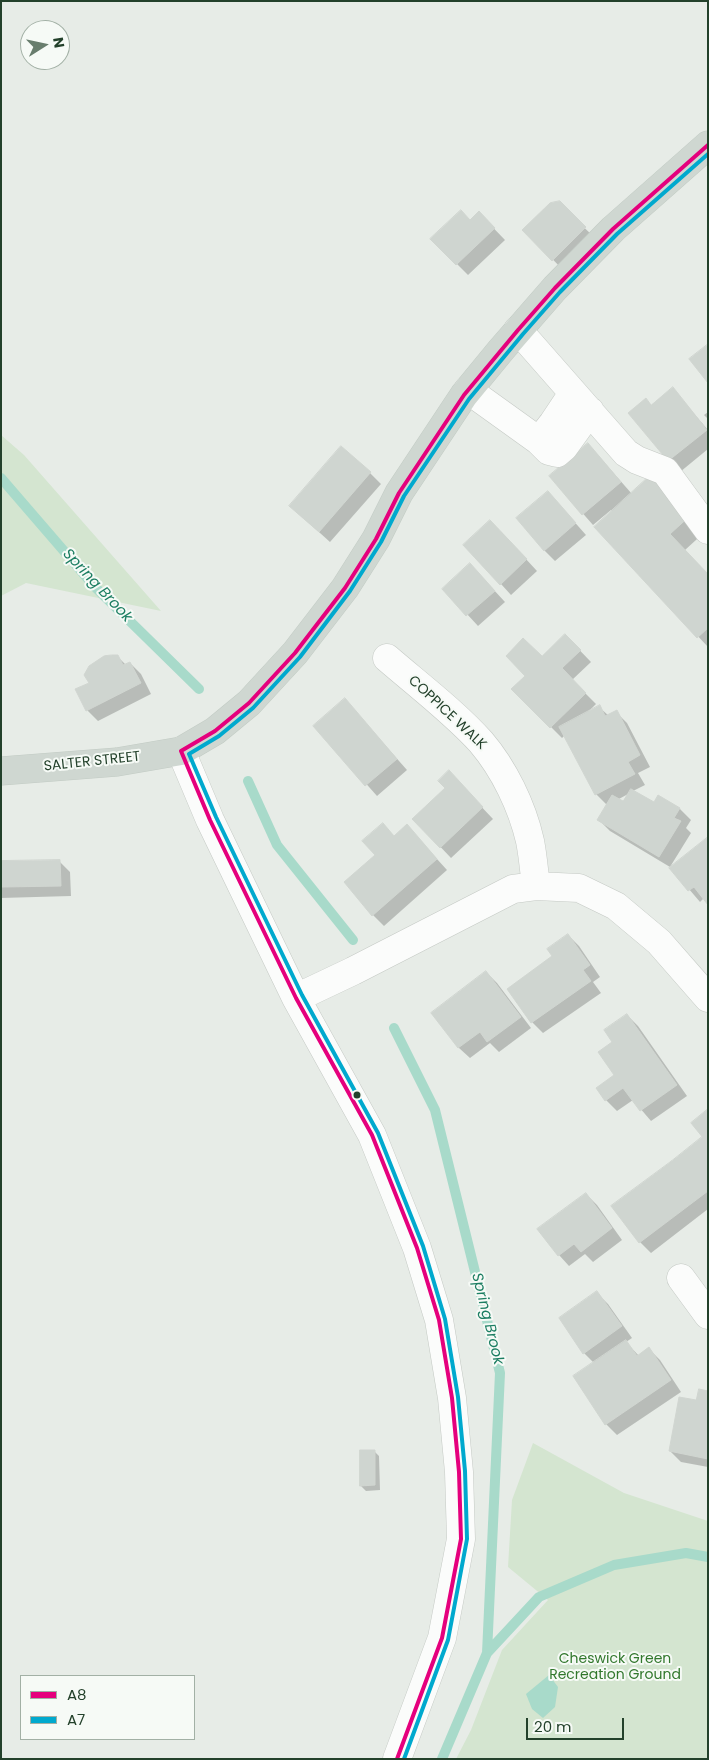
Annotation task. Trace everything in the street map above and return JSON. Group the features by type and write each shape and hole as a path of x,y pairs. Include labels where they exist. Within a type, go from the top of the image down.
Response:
{"main road":[{"path":"182,751 215,731 249,703 295,653 345,588 376,539 399,493 468,390 518,330 555,288 613,229 708,145"},
{"name":"SALTER STREET","path":"1,770 117,762 182,751"}],"street":[{"path":"518,330 626,453 637,460 665,471 708,530"},
{"path":"468,390 539,441 553,423 582,402"},
{"name":"COPPICE WALK","path":"387,658 460,721 481,742 498,767 518,804 530,840 536,886"},
{"path":"182,751 210,820 296,998 372,1135 417,1248 439,1320 452,1398 459,1472 461,1539 442,1638 397,1759"},
{"path":"296,998 353,972 513,889 536,886 579,888 616,906 659,942 708,998"},
{"path":"681,1278 708,1315"}],"green space":[{"path":"1,435 24,455 161,611 26,583 1,596"},
{"name":"Cheswick Green Recreation Ground","path":"533,1443 624,1493 708,1521 708,1759 456,1759 471,1730 502,1650 548,1600 508,1567 512,1500"}],"shaded area":[{"path":"549,1675 558,1687 555,1707 543,1718 532,1709 526,1694"}],"building":[{"path":"560,201 586,227 552,261 522,230 550,203"},
{"path":"461,210 470,220 479,211 495,228 456,265 430,239"},
{"path":"708,346 708,383 689,359"},
{"path":"673,387 707,430 668,461 628,413 646,398 651,405"},
{"path":"588,443 621,482 582,515 549,476"},
{"path":"341,446 371,472 319,532 289,506"},
{"path":"654,472 692,514 670,534 708,574 708,628 697,638 594,527"},
{"path":"548,491 576,523 544,551 516,518"},
{"path":"490,520 527,559 500,585 463,545"},
{"path":"470,563 495,591 466,616 442,589"},
{"path":"565,634 581,650 562,668 586,693 550,728 511,689 525,676 506,656 523,638 542,656"},
{"path":"118,655 123,665 130,662 141,683 86,711 75,689 89,683 84,675 89,666 104,656"},
{"path":"345,698 397,759 365,786 313,726"},
{"path":"600,705 605,716 617,710 640,755 628,762 635,774 595,795 559,727"},
{"path":"449,770 483,807 440,848 412,819 445,788 438,781"},
{"path":"631,789 654,802 658,795 680,808 674,818 681,821 659,857 597,820 612,795 623,801"},
{"path":"383,823 394,836 407,824 437,859 372,916 344,882 375,855 362,841"},
{"path":"708,837 708,905 694,887 688,891 669,868"},
{"path":"60,860 61,886 1,887 1,861"},
{"path":"568,934 590,965 583,970 591,981 531,1023 507,989 552,956 547,949"},
{"path":"486,971 521,1017 487,1042 480,1032 458,1048 431,1013"},
{"path":"627,1014 677,1085 640,1111 623,1088 605,1101 596,1088 614,1075 598,1052 612,1042 604,1030"},
{"path":"708,1109 708,1144 691,1123"},
{"path":"702,1137 708,1144 708,1191 700,1197 672,1161"},
{"path":"672,1161 700,1197 639,1243 611,1206"},
{"path":"586,1193 612,1228 581,1252 574,1244 558,1256 537,1229"},
{"path":"597,1291 622,1326 583,1354 559,1318"},
{"path":"626,1340 637,1356 649,1347 671,1380 605,1425 573,1376"},
{"path":"699,1389 708,1391 708,1459 669,1451 679,1397 696,1400"},
{"path":"360,1450 375,1450 375,1485 360,1486"}],"waterway":[{"name":"Spring Brook","path":"1,478 95,587 199,689"},
{"name":"Spring Brook","path":"248,781 277,845 353,940"},
{"name":"Spring Brook","path":"394,1028 435,1110 500,1373 487,1653"},
{"path":"442,1759 487,1653 539,1597 614,1565 686,1553 708,1557"}],"transit line":[{"name":"A8","path":"397,1759 442,1638 461,1539 459,1472 452,1398 439,1320 417,1248 372,1135 296,998 210,820 181,751 215,731 249,703 295,653 345,588 376,539 399,493 464,395 518,330 555,288 613,229 708,145"},
{"name":"A7","path":"404,1759 448,1640 467,1539 465,1471 458,1397 445,1319 423,1246 378,1133 302,995 216,817 189,754 219,736 253,708 300,657 350,591 381,542 404,496 469,399 523,334 560,292 617,234 708,154"}]}
